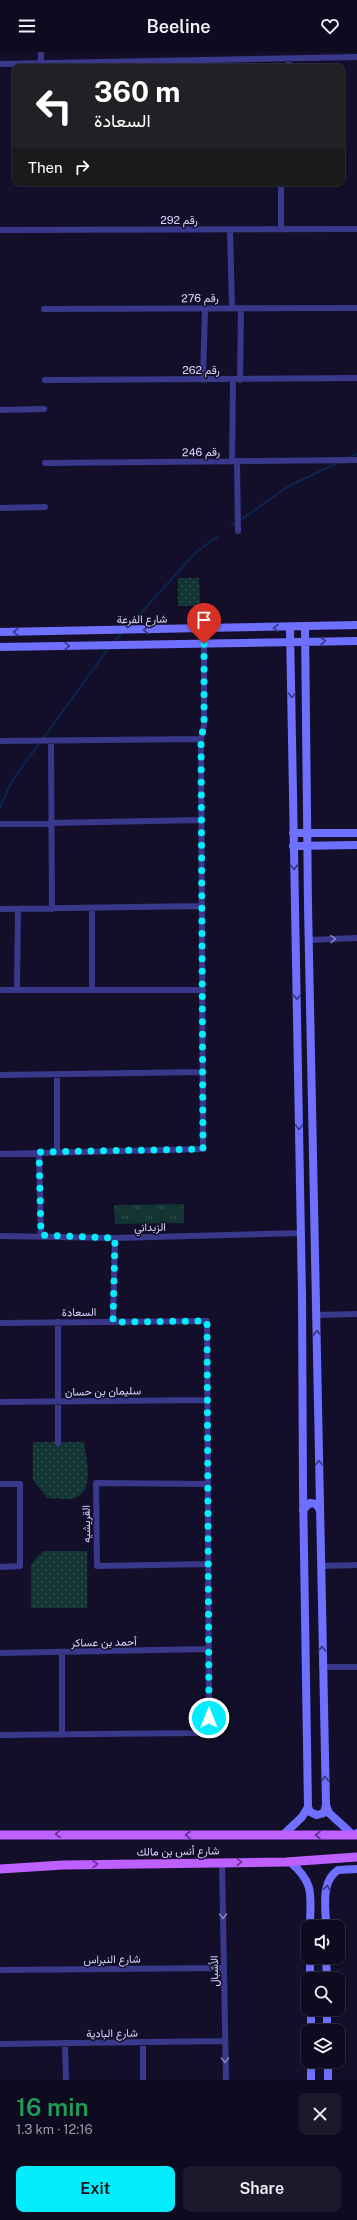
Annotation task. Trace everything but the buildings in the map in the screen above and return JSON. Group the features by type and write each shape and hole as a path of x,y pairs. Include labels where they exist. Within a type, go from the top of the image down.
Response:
{"main road":[{"path":"0,1835 356,1834"},
{"name":"شارع أنس بن مالك","path":"0,1869 63,1865 290,1862 357,1858"}],"street":[{"path":"41,52 41,63"},
{"path":"0,64 110,64 247,55 288,58 357,57"},
{"path":"288,58 289,64"},
{"path":"281,186 281,229"},
{"name":"رقم 292","path":"0,230 357,229"},
{"path":"230,230 232,307"},
{"name":"رقم 276","path":"44,309 232,307 357,308"},
{"path":"203,380 205,308"},
{"path":"240,380 241,308"},
{"name":"رقم 262","path":"45,380 240,380 357,378"},
{"path":"232,380 238,531"},
{"path":"0,410 44,409"},
{"name":"رقم 246","path":"45,463 357,460"},
{"path":"0,508 45,507"},
{"name":"شارع الفرعة","path":"0,632 290,628 357,625"},
{"path":"290,628 301,1233 303,1510 308,1807 310,1812 317,1815 324,1812 326,1805 322,1667 322,1566 319,1487 307,833 307,666 305,627"},
{"path":"0,647 357,641"},
{"path":"0,1154 57,1151 203,1149 204,990 201,739 204,725 204,644"},
{"path":"291,668 296,653 300,652 304,653 307,666"},
{"path":"0,741 201,739"},
{"path":"52,741 52,909"},
{"path":"0,824 201,820"},
{"path":"293,833 357,833"},
{"path":"328,845 325,838 332,833"},
{"path":"294,846 357,845"},
{"path":"0,909 202,906"},
{"path":"92,908 92,989"},
{"path":"17,989 18,909"},
{"path":"309,940 357,938"},
{"path":"0,990 204,990"},
{"path":"0,1075 203,1072"},
{"path":"57,1074 57,1151"},
{"path":"39,1152 41,1235"},
{"name":"الزبداني","path":"0,1236 41,1235 115,1238 301,1233"},
{"path":"113,1322 115,1238"},
{"path":"317,1315 357,1314"},
{"name":"السعادة","path":"0,1323 207,1321 207,1400"},
{"path":"58,1322 58,1443"},
{"path":"0,1735 197,1733 206,1725 209,1718 207,1400"},
{"name":"سليمان بن حسان","path":"0,1402 207,1400"},
{"name":"القريشيه","path":"207,1484 96,1483 97,1566 208,1564"},
{"path":"0,1484 20,1484 20,1566 0,1567"},
{"path":"303,1488 313,1492 319,1487"},
{"path":"303,1510 310,1502 316,1504 320,1510"},
{"path":"322,1566 357,1566"},
{"name":"أحمد بن عساكر","path":"0,1653 208,1649"},
{"path":"62,1653 62,1734"},
{"path":"322,1667 357,1667"},
{"path":"326,1805 329,1813 356,1834"},
{"path":"283,1835 302,1817 308,1807"},
{"path":"334,1860 357,1861"},
{"path":"290,1862 301,1871 308,1882 310,1920"},
{"name":"الأشبال","path":"222,1863 226,2080"},
{"path":"326,1920 326,1893 328,1880 338,1870 357,1869"},
{"name":"شارع النبراس","path":"0,1970 224,1968"},
{"name":"شارع البادية","path":"0,2044 225,2041"},
{"path":"143,2042 144,2080"},
{"path":"65,2043 66,2080"},
{"path":"311,2068 311,2080"},
{"path":"328,2068 328,2080"}],"green space":[{"path":"178,578 199,578 200,606 178,606"},
{"path":"184,1204 184,1223 115,1224 114,1205"},
{"path":"33,1442 84,1442 88,1473 85,1488 81,1494 72,1499 47,1498 33,1480"},
{"path":"43,1551 87,1551 87,1608 31,1608 31,1564"}],"waterway":[{"path":"350,457 357,454"},
{"path":"242,519 289,486 337,463"},
{"path":"129,626 197,551 217,537"},
{"path":"115,641 121,634"},
{"path":"44,737 108,649"},
{"path":"0,807 12,781 38,745"}],"route":[{"path":"204,644 204,725 201,739 204,990 203,1149 39,1152 41,1235 115,1238 113,1322 207,1321 209,1718"}]}
